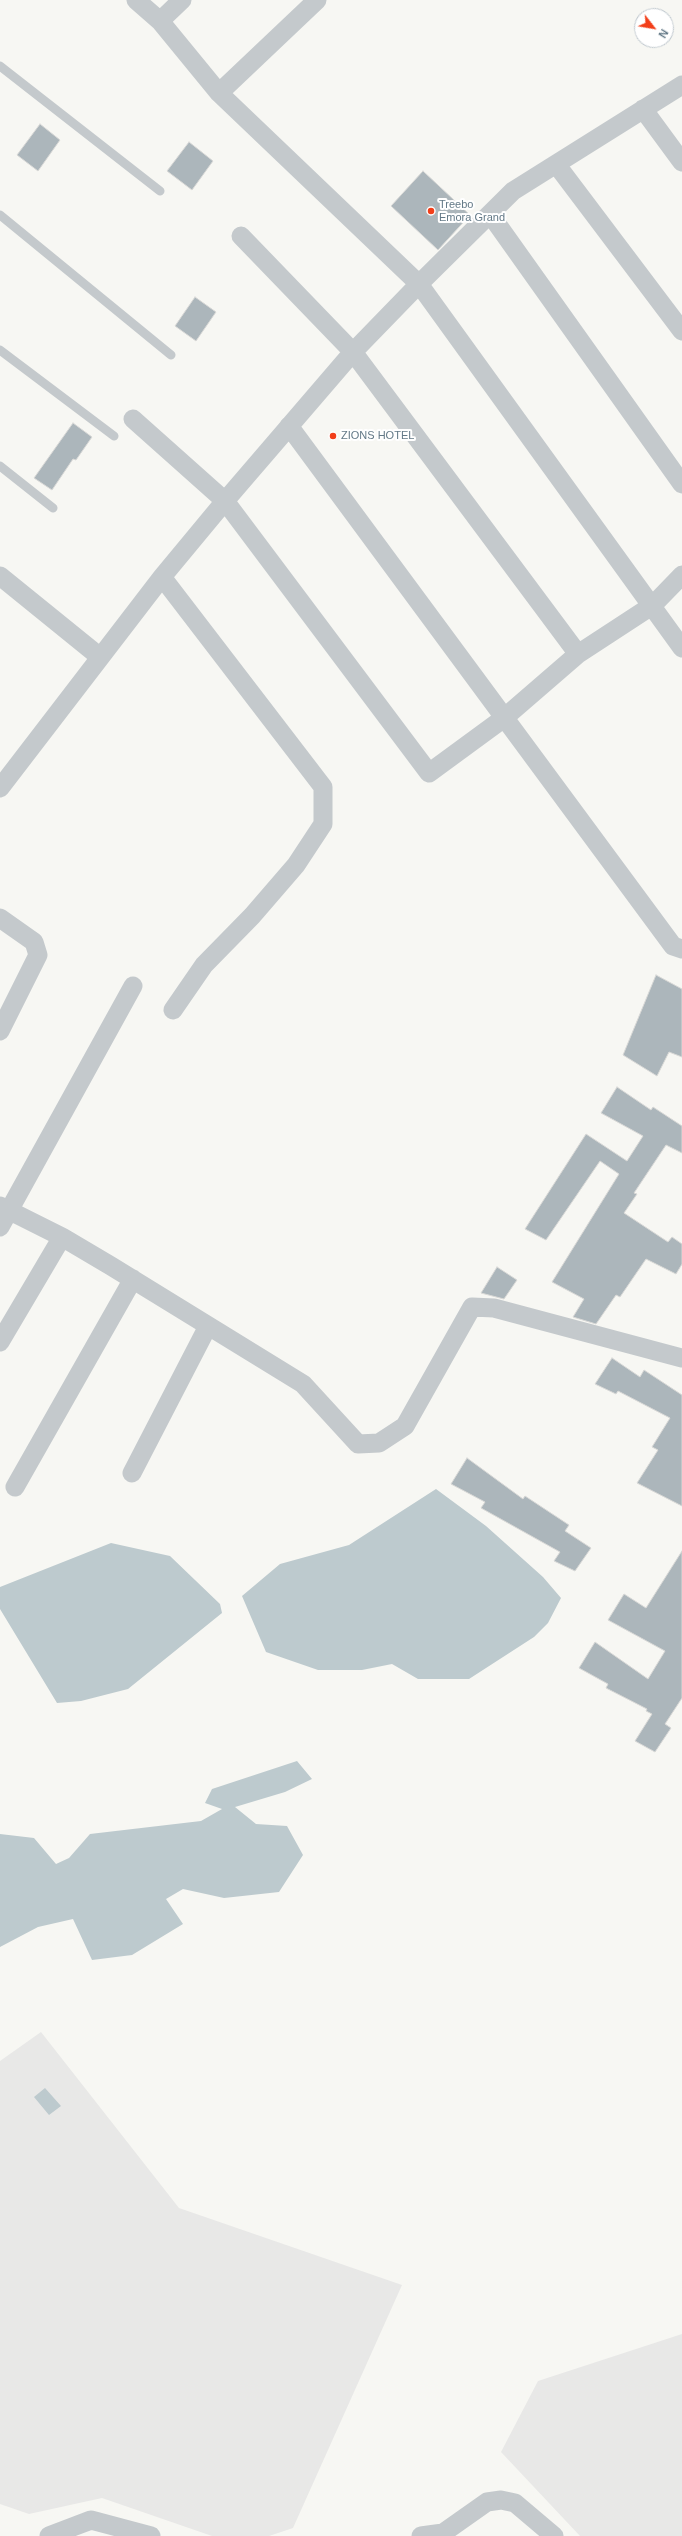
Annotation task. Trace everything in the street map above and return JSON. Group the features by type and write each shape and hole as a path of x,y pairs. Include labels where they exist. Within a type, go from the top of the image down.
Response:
{"street":[{"path":"136,0 160,21 219,93 419,284 653,604 682,648"},
{"path":"160,21 182,0"},
{"path":"219,93 317,0"},
{"path":"0,788 162,577 224,501 353,352 513,191 682,85"},
{"path":"643,109 682,162"},
{"path":"556,164 682,331"},
{"path":"490,214 682,484"},
{"path":"241,236 353,352 578,654"},
{"path":"133,419 224,501 429,773 504,718 578,654 653,604 682,575"},
{"path":"289,426 672,946 682,949"},
{"path":"0,576 100,657"},
{"path":"162,577 323,787 323,824 296,865 252,916 204,965 173,1010"},
{"path":"0,918 34,942 38,955 0,1031"},
{"path":"0,1227 5,1208 133,986"},
{"path":"5,1208 62,1237 133,1279 302,1384 358,1444 379,1443 404,1426 472,1307 494,1308 682,1358"},
{"path":"0,1342 62,1237"},
{"path":"15,1486 133,1279"},
{"path":"132,1473 208,1326"},
{"path":"421,2536 443,2533 487,2502 501,2500 515,2503 554,2536"},
{"path":"49,2536 91,2520 151,2536"}],"lane":[{"path":"0,66 160,191"},
{"path":"0,215 171,355"},
{"path":"0,350 114,436"},
{"path":"0,466 53,508"}],"shaded area":[{"path":"436,1489 486,1526 543,1577 561,1598 548,1623 534,1637 469,1679 418,1679 392,1664 362,1670 318,1670 266,1652 242,1596 280,1564 349,1545"},
{"path":"111,1543 170,1556 220,1604 222,1613 128,1689 81,1701 57,1703 0,1609 0,1587"},
{"path":"297,1761 312,1779 285,1792 235,1807 256,1824 287,1826 303,1855 279,1892 224,1898 183,1889 166,1899 183,1924 132,1955 92,1960 73,1919 38,1927 0,1947 0,1834 34,1838 56,1864 69,1858 90,1834 201,1821 222,1809 205,1803 212,1789"},
{"path":"41,2032 179,2208 402,2285 293,2528 269,2536 212,2536 102,2498 29,2514 0,2504 0,2061"},
{"path":"45,2088 61,2106 49,2115 34,2097"},
{"path":"682,2334 682,2536 580,2536 501,2452 538,2381"}],"building":[{"path":"40,124 60,140 38,171 17,155"},
{"path":"189,142 213,161 192,190 167,171"},
{"name":"Treebo Emora Grand","path":"423,171 470,215 438,250 391,206"},
{"path":"195,297 216,312 196,341 175,326"},
{"path":"73,423 92,437 76,460 73,459 52,490 34,478"},
{"path":"656,975 682,989 682,1057 669,1052 657,1076 623,1055"},
{"path":"617,1087 651,1110 653,1107 682,1126 682,1153 666,1145 634,1193 637,1194 624,1213 668,1242 672,1237 682,1244 682,1264 676,1274 646,1259 620,1297 616,1295 596,1324 573,1317 584,1299 552,1282 619,1174 600,1161 546,1240 525,1229 586,1134 627,1161 643,1136 601,1113"},
{"path":"497,1267 517,1280 504,1299 481,1293"},
{"path":"612,1358 640,1377 644,1370 682,1395 682,1506 637,1483 658,1450 652,1447 670,1418 618,1391 616,1394 595,1384"},
{"path":"467,1458 523,1499 525,1496 569,1525 565,1531 591,1548 575,1571 554,1561 560,1552 481,1508 485,1502 451,1484"},
{"path":"682,1551 682,1698 665,1724 671,1728 655,1752 635,1741 652,1714 646,1711 647,1709 606,1688 608,1684 579,1668 595,1642 648,1679 665,1651 608,1620 624,1594 646,1608"}],"place":[{"name":"Treebo Emora Grand","path":"431,211"},
{"name":"ZIONS HOTEL","path":"333,436"}]}
